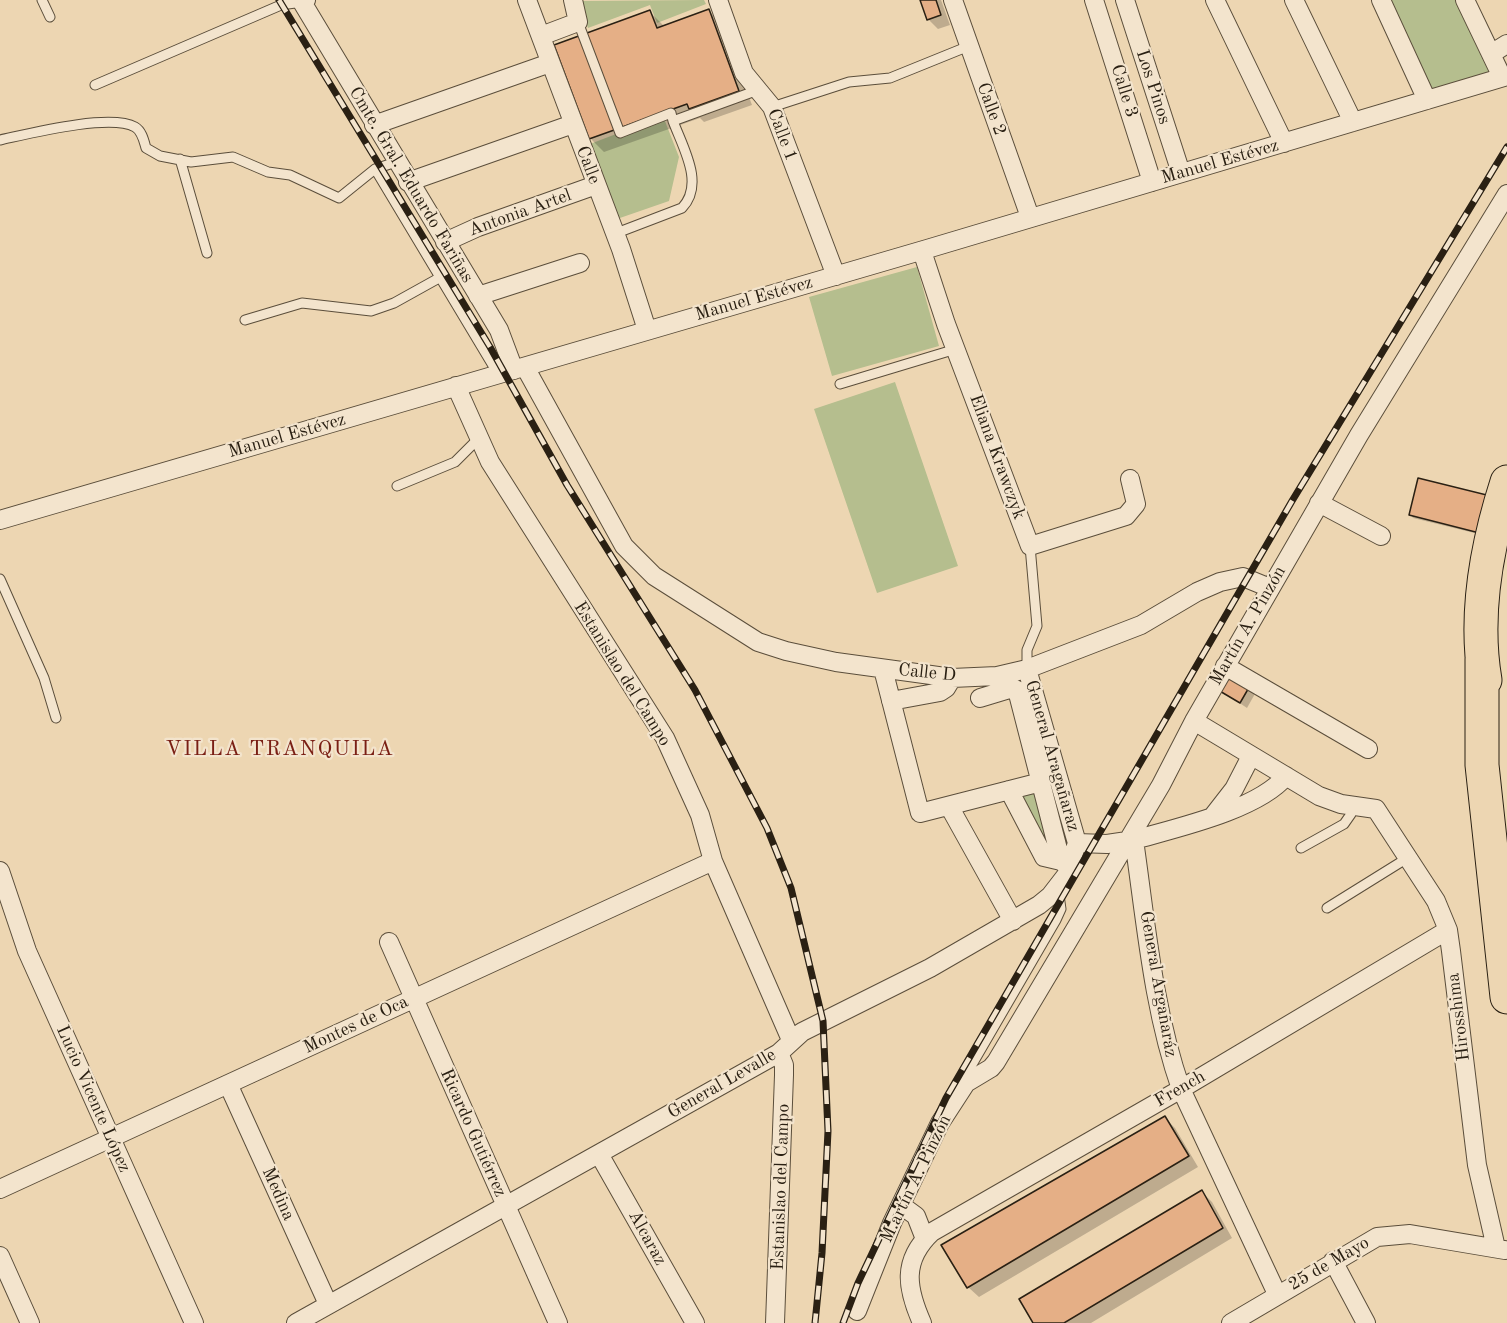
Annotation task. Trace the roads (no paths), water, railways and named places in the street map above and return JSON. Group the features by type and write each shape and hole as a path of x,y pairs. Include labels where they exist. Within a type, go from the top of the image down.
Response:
{"highway":[{"path":"1507,482 1484,586 1482,660 1482,765 1507,997"},
{"path":"1482,660 1507,787"}],"street":[{"name":"Calle","path":"527,0 647,330"},
{"path":"541,36 578,21 573,0"},
{"name":"Calle 1","path":"718,0 744,72 772,107 836,276"},
{"name":"Calle 2","path":"953,0 1030,216"},
{"name":"Calle 3","path":"1094,0 1152,182"},
{"name":"Los Pinos","path":"1125,0 1181,173"},
{"path":"1215,0 1284,143"},
{"path":"1294,0 1353,122"},
{"path":"1381,0 1427,100"},
{"path":"1465,0 1504,76"},
{"name":"Cmte. Gral. Eduardo Fariñas","path":"304,1 374,125 504,340 512,370 609,521"},
{"path":"1491,54 1507,44"},
{"path":"374,125 550,63"},
{"name":"Manuel Estévez","path":"0,520 836,276 1030,216 1152,182 1504,76"},
{"path":"408,182 573,124"},
{"name":"Antonia Artel","path":"445,242 478,227 596,185"},
{"name":"Martín A. Pinzón","path":"996,1062 1130,842 1225,666 1319,503 1507,194"},
{"name":"Eliana Krawczyk","path":"922,250 956,349 1030,546"},
{"path":"478,296 580,263"},
{"name":"Estanislao del Campo","path":"456,386 478,439 580,607 665,738 700,815 713,861 785,1047 775,1323"},
{"path":"1030,546 1126,516 1136,504 1130,479"},
{"path":"1319,503 1381,536"},
{"name":"Calle D","path":"609,521 624,546 654,576 758,642 836,662 952,678 997,676 1027,669 1149,621 1210,585 1243,577 1270,588"},
{"path":"1225,666 1368,749"},
{"path":"883,669 920,813 1041,782"},
{"name":"General Aragañaraz","path":"1027,669 1077,843"},
{"path":"891,701 940,692 946,688 952,678"},
{"path":"980,698 1013,688 1017,690 1065,864"},
{"path":"1194,722 1319,796 1350,805"},
{"path":"1212,817 1234,789 1251,756"},
{"path":"1077,843 1130,842 1212,817 1279,784 1286,776"},
{"path":"1009,790 1044,857 1065,864"},
{"name":"Hirosshima","path":"1350,805 1370,806 1383,816 1436,901 1448,930 1477,1165 1502,1249"},
{"path":"949,806 1012,921"},
{"name":"General Argañaráz","path":"1130,842 1161,1019 1181,1089 1277,1294"},
{"name":"General Levalle","path":"296,1323 506,1208 785,1047 823,1021 910,978 1012,921 1050,896 1058,888 1065,864 1077,843"},
{"name":"Montes de Oca","path":"0,1189 713,861"},
{"name":"Lucio Vicente López","path":"0,871 27,951 194,1323"},
{"name":"French","path":"921,1245 941,1226 1181,1089 1448,930"},
{"name":"Ricardo Gutiérrez","path":"389,942 558,1323"},
{"name":"M.artín A. Pinzón","path":"856,1311 901,1205 940,1123 966,1083 991,1068 996,1062"},
{"name":"Medina","path":"228,1084 328,1305"},
{"name":"Alcaraz","path":"599,1154 695,1323"},
{"path":"901,1205 916,1216 921,1245 909,1276 909,1291 922,1323"},
{"name":"25 de Mayo","path":"1231,1323 1362,1244 1390,1234 1410,1234 1502,1249"},
{"path":"0,1256 30,1323"},
{"path":"1333,1261 1366,1323"}],"lane":[{"path":"42,0 50,16"},
{"path":"95,85 281,4 304,1"},
{"path":"578,21 620,133 670,113 693,178 688,201 682,208 614,234"},
{"path":"772,107 849,82 890,78 969,46"},
{"path":"673,121 758,90"},
{"path":"0,140 81,123 127,125 135,127 150,152 205,162 212,158 233,157 268,172 296,177 339,198 375,170 396,162"},
{"path":"180,159 207,253"},
{"path":"375,170 440,278 512,370"},
{"path":"245,320 302,303 370,311 394,303 440,278"},
{"path":"840,384 956,349"},
{"path":"397,486 455,462 478,439"},
{"name":"Eliana Krawczyk","path":"1027,669 1028,650 1037,626 1030,546"},
{"path":"0,579 44,678 56,718"},
{"path":"1301,848 1344,824 1351,814 1350,805"},
{"path":"1327,908 1409,857"},
{"path":"966,1083 970,1068 1056,921 1061,909 1058,888"}],"railway":[{"path":"279,0 490,347 567,485 695,690 767,828 791,888 823,1021 828,1131 822,1253 815,1323"},
{"path":"843,1323 858,1283 946,1098 1292,501 1507,147"}],"district":[{"name":"VILLA TRANQUILA","path":"280,749"}]}
